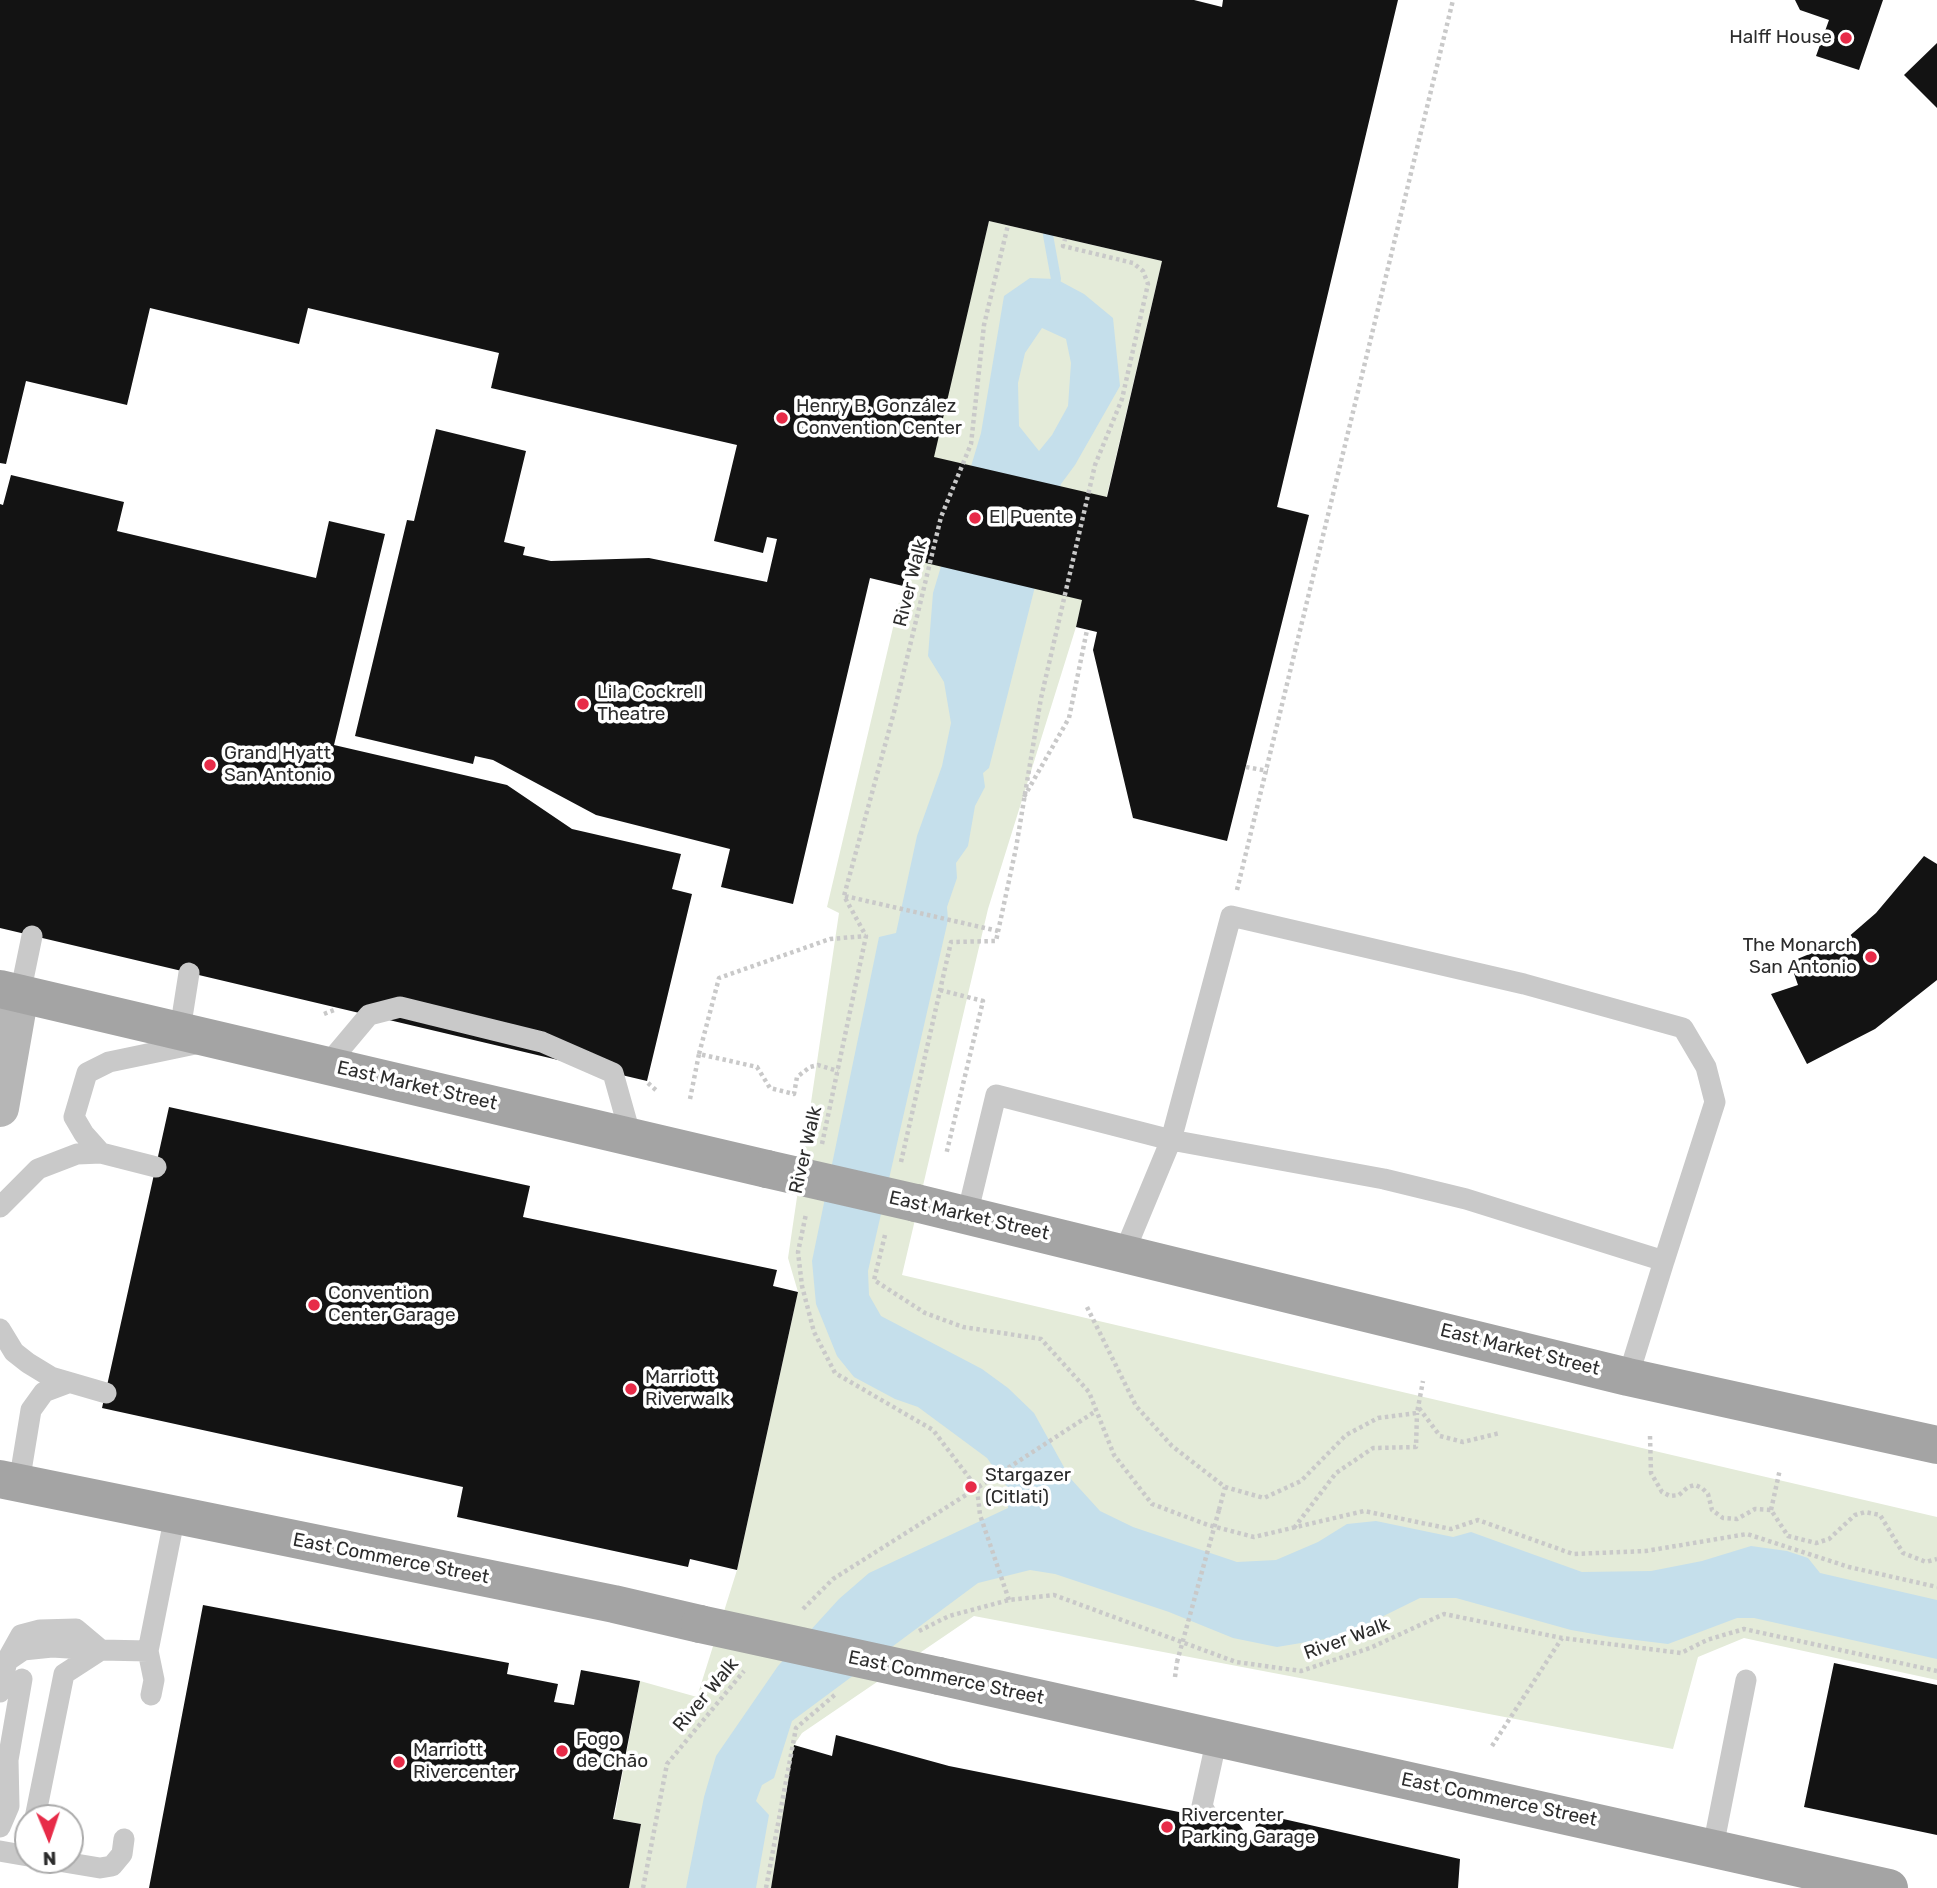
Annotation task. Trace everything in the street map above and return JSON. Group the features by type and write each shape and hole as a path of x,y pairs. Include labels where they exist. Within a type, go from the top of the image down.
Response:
{"main road":[{"name":"East Market Street","path":"10,991 967,1215 1628,1377 1937,1446"},
{"path":"0,1108 10,991"},
{"name":"East Commerce Street","path":"9,1481 601,1601 1889,1888"}],"lane":[{"path":"1124,1253 1171,1140 1231,916 1524,984 1683,1028 1706,1067 1715,1102 1628,1377"},
{"path":"10,991 32,936"},
{"path":"180,1030 189,973"},
{"path":"327,1065 369,1015 400,1007 542,1042 613,1073 631,1137"},
{"path":"101,1153 74,1117 87,1073 110,1062 219,1039"},
{"path":"967,1215 996,1095 1171,1140 1384,1179 1466,1199 1664,1261"},
{"path":"0,1207 38,1170 77,1154 101,1153 156,1167"},
{"path":"0,1329 21,1358 51,1377 106,1393"},
{"path":"9,1481 31,1410 44,1392 68,1383"},
{"path":"151,1695 154,1680 148,1651 175,1515"},
{"path":"0,1692 7,1661 29,1649 52,1647 148,1651"},
{"path":"38,1804 64,1674 101,1650"},
{"path":"0,1827 9,1806 8,1759 22,1679"},
{"path":"1713,1847 1746,1681"},
{"path":"1206,1813 1202,1806 1217,1738"},
{"path":"84,1865 100,1868 112,1866 122,1853 124,1839"}],"path":[{"path":"1231,916 1453,0"},
{"name":"River Walk","path":"844,896 894,712 941,517 971,444 984,325 1008,225"},
{"path":"1022,801 1069,718 1087,630"},
{"path":"1246,767 1268,771"},
{"path":"844,896 998,932"},
{"path":"690,1099 719,978 830,939 866,936 844,896"},
{"name":"River Walk","path":"821,1149 866,936"},
{"path":"940,990 983,1001 946,1155"},
{"path":"699,1054 757,1067 770,1088 794,1094 797,1077 810,1067 818,1065 838,1071"},
{"path":"644,1080 658,1091"},
{"name":"River Walk","path":"809,1200 798,1252 802,1286 814,1332 835,1373 933,1430 977,1488"},
{"path":"1087,1307 1136,1406 1172,1446 1225,1488 1264,1498 1301,1481 1346,1435 1378,1418 1418,1410"},
{"path":"1294,1528 1336,1473 1373,1448 1416,1447 1423,1381"},
{"path":"1418,1410 1440,1436 1463,1442 1500,1433"},
{"path":"795,1617 833,1580 1096,1411"},
{"path":"1650,1436 1651,1473 1662,1492 1670,1496 1679,1495 1688,1487 1702,1488 1708,1494 1712,1510 1723,1518 1737,1518 1755,1509 1771,1510"},
{"path":"1780,1469 1771,1510 1788,1536 1816,1543 1829,1539 1855,1515 1865,1512 1880,1515 1903,1553 1926,1562 1937,1559"},
{"path":"977,1488 980,1515 1009,1600"},
{"path":"1175,1676 1225,1488"},
{"name":"River Walk","path":"908,1636 949,1616 1009,1600 1054,1595 1236,1662 1301,1671 1370,1648 1444,1614 1562,1638 1681,1653 1707,1640 1744,1629 1937,1671"},
{"path":"1492,1746 1562,1638"},
{"name":"River Walk","path":"643,1888 667,1764 749,1664"},
{"path":"766,1888 796,1728 847,1685"}],"green space":[{"path":"989,221 1162,261 1076,627 988,909 902,1275 1937,1517 1937,1680 1744,1638 1698,1657 1673,1749 974,1616 802,1733 794,1745 771,1888 629,1888 641,1824 614,1819 640,1681 697,1697 737,1570 798,1292 788,1258 839,913 827,907"}],"water":[{"path":"1030,278 1056,279 1084,294 1113,318 1120,386 1075,465 1061,484 989,768 983,773 985,787 975,806 968,846 956,863 957,878 947,907 948,920 868,1271 869,1295 881,1316 982,1369 1008,1388 1034,1413 1070,1478 1100,1511 1133,1527 1237,1562 1276,1560 1318,1542 1347,1524 1376,1521 1453,1537 1471,1532 1582,1572 1651,1571 1702,1561 1751,1546 1787,1551 1808,1558 1820,1573 1937,1600 1937,1659 1754,1618 1737,1618 1668,1644 1611,1637 1571,1630 1456,1598 1420,1598 1343,1636 1277,1647 1233,1638 1169,1612 1055,1574 1030,1570 978,1583 792,1721 774,1778 762,1785 756,1801 769,1815 756,1888 686,1888 704,1797 716,1756 778,1666 839,1599 869,1573 1008,1508 1008,1488 987,1458 918,1407 895,1399 854,1377 837,1356 816,1304 812,1261 879,937 896,933 917,836 942,766 951,723 944,682 928,656 933,593 981,433 1004,296","holes":["1042,328 1066,339 1071,363 1068,406 1052,435 1039,451 1019,426 1018,383 1025,353"]}],"building":[{"name":"Henry B. González Convention Center","path":"0,0 1194,0 1222,7 1223,0 1398,0 1277,507 1309,515 1227,841 1133,818 1093,650 1097,632 1076,627 1082,600 909,559 903,586 870,578 793,904 721,887 730,849 596,815 493,760 475,756 473,764 355,736 407,520 414,521 436,429 526,451 504,542 525,547 523,555 551,561 649,558 767,582 777,539 767,537 763,553 714,541 737,445 491,388 499,353 308,308 299,344 150,308 127,405 26,381 6,464 0,463","holes":["989,221 1162,261 1107,497 934,457"]},
{"name":"Halff House","path":"1795,0 1883,0 1859,70 1816,56 1829,20 1800,10"},
{"path":"1937,43 1937,108 1904,75"},
{"name":"Grand Hyatt San Antonio","path":"11,475 124,502 117,531 316,578 329,521 385,534 334,745 507,785 572,829 681,854 672,889 692,894 647,1081 0,928 0,504 3,505"},
{"name":"The Monarch San Antonio","path":"1924,856 1937,864 1937,980 1875,1029 1807,1064 1771,994 1798,985 1790,962 1846,939 1876,913"},
{"path":"169,1107 530,1186 523,1217 777,1270 773,1286 798,1292 737,1570 690,1559 688,1567 457,1517 463,1487 102,1408"},
{"name":"Marriott Rivercenter","path":"203,1605 509,1663 507,1674 558,1684 554,1702 574,1705 581,1670 640,1681 613,1819 641,1824 629,1888 149,1888"},
{"path":"1834,1663 1937,1685 1937,1835 1804,1807"},
{"path":"836,1735 949,1766 1239,1824 1253,1843 1256,1825 1262,1820 1279,1818 1460,1859 1458,1888 771,1888 794,1745 832,1756"}],"waterway":[{"path":"1048,235 1056,279 1053,290"}],"place":[{"name":"Halff House","path":"1846,38"},
{"name":"Henry B. González Convention Center","path":"782,418"},
{"name":"El Puente","path":"975,518"},
{"name":"Lila Cockrell Theatre","path":"583,704"},
{"name":"Grand Hyatt San Antonio","path":"210,765"},
{"name":"The Monarch San Antonio","path":"1871,957"},
{"name":"Convention Center Garage","path":"314,1305"},
{"name":"Marriott Riverwalk","path":"631,1389"},
{"name":"Stargazer (Citlati)","path":"971,1487"},
{"name":"Fogo de Chão","path":"562,1751"},
{"name":"Marriott Rivercenter","path":"399,1762"},
{"name":"Rivercenter Parking Garage","path":"1167,1827"}]}
